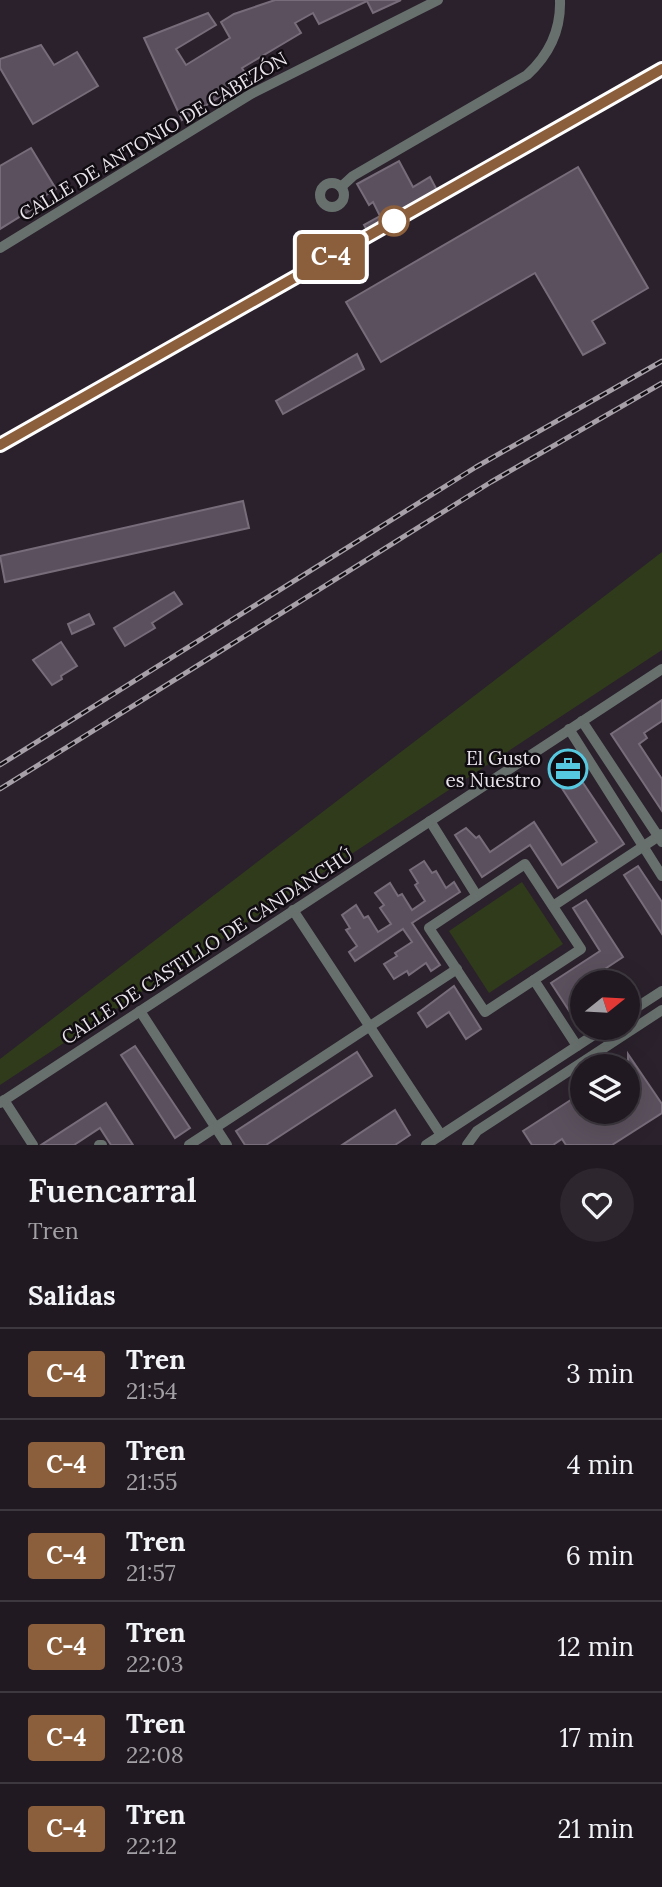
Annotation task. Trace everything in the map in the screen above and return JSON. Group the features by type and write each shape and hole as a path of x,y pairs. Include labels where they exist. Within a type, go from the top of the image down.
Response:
{"street":[{"name":"CALLE DE ANTONIO DE CABEZÓN","path":"0,248 251,94 438,0"},
{"path":"341,187 353,176 527,75 540,63 552,42 559,21 559,0"},
{"name":"CALLE DE CASTILLO DE CANDANCHÚ","path":"33,1145 2,1102 662,668"},
{"path":"553,906 661,837 582,721"},
{"path":"569,729 662,876"},
{"path":"430,821 477,896"},
{"path":"525,864 553,906 581,949 485,1012 429,928 525,864"},
{"path":"293,910 440,1135"},
{"path":"189,1145 457,969"},
{"path":"534,980 577,1046"},
{"path":"640,1005 662,991"},
{"path":"467,1145 477,1131 662,1010"},
{"path":"140,1011 228,1145"},
{"path":"428,1145 586,1040"}],"green space":[{"path":"662,552 662,650 0,1085 0,1059"},
{"path":"522,882 563,944 489,993 449,931"}],"building":[{"path":"275,0 401,0 373,13 367,1 319,24 313,13 295,23 301,33 242,68 249,79 182,120 144,38 208,13 216,25 176,49 186,65 230,38 221,22 234,14"},
{"path":"41,45 54,65 77,52 98,86 33,124 0,68 0,59"},
{"path":"31,148 56,189 40,199 42,203 0,229 0,166"},
{"path":"399,161 413,187 430,177 438,192 368,232 364,225 380,216 373,202 369,205 357,184"},
{"path":"578,167 648,288 592,321 605,343 583,355 535,273 381,362 346,302"},
{"path":"357,354 364,369 283,414 276,401"},
{"path":"243,501 249,528 5,582 0,556"},
{"path":"174,592 182,604 152,623 155,628 125,646 114,628"},
{"path":"89,614 94,624 72,634 68,624"},
{"path":"61,642 77,666 52,685 33,660"},
{"path":"662,700 662,721 644,733 647,738 639,744 662,779 662,811 611,734"},
{"path":"569,762 624,844 558,888 530,845 482,877 455,835 466,828 476,838 479,836 490,852 534,822 562,865 597,842 552,773"},
{"path":"424,861 432,873 436,871 446,888 454,882 460,892 412,923 440,965 431,971 426,963 409,975 407,971 394,979 384,964 412,942 403,929 355,961 349,952 357,946 346,930 350,928 342,915 356,905 364,918 368,916 378,932 391,924 380,908 384,905 375,893 390,883 398,896 402,894 412,910 425,901 410,870"},
{"path":"638,866 662,902 662,934 624,875"},
{"path":"586,900 623,957 603,970 571,970 600,951 573,908"},
{"path":"570,971 570,1012 551,983"},
{"path":"454,986 481,1029 466,1039 449,1012 427,1027 418,1013"},
{"path":"135,1046 190,1128 175,1138 121,1055"},
{"path":"357,1052 372,1076 266,1145 245,1145 236,1131"},
{"path":"640,1072 662,1104 662,1113 612,1145 566,1145 562,1139 553,1145 532,1145 523,1131 570,1100 570,1124 640,1124"},
{"path":"106,1103 133,1145 111,1145 100,1128 74,1145 41,1145"},
{"path":"395,1110 410,1135 395,1145 342,1145"}],"railway":[{"path":"0,445 662,69"},
{"path":"0,765 476,467 662,361"},
{"path":"0,789 491,482 662,383"}],"train":[{"name":"C-4","path":"0,445 662,69"}],"place":[{"name":"El Gusto es Nuestro","path":"568,769"}]}
